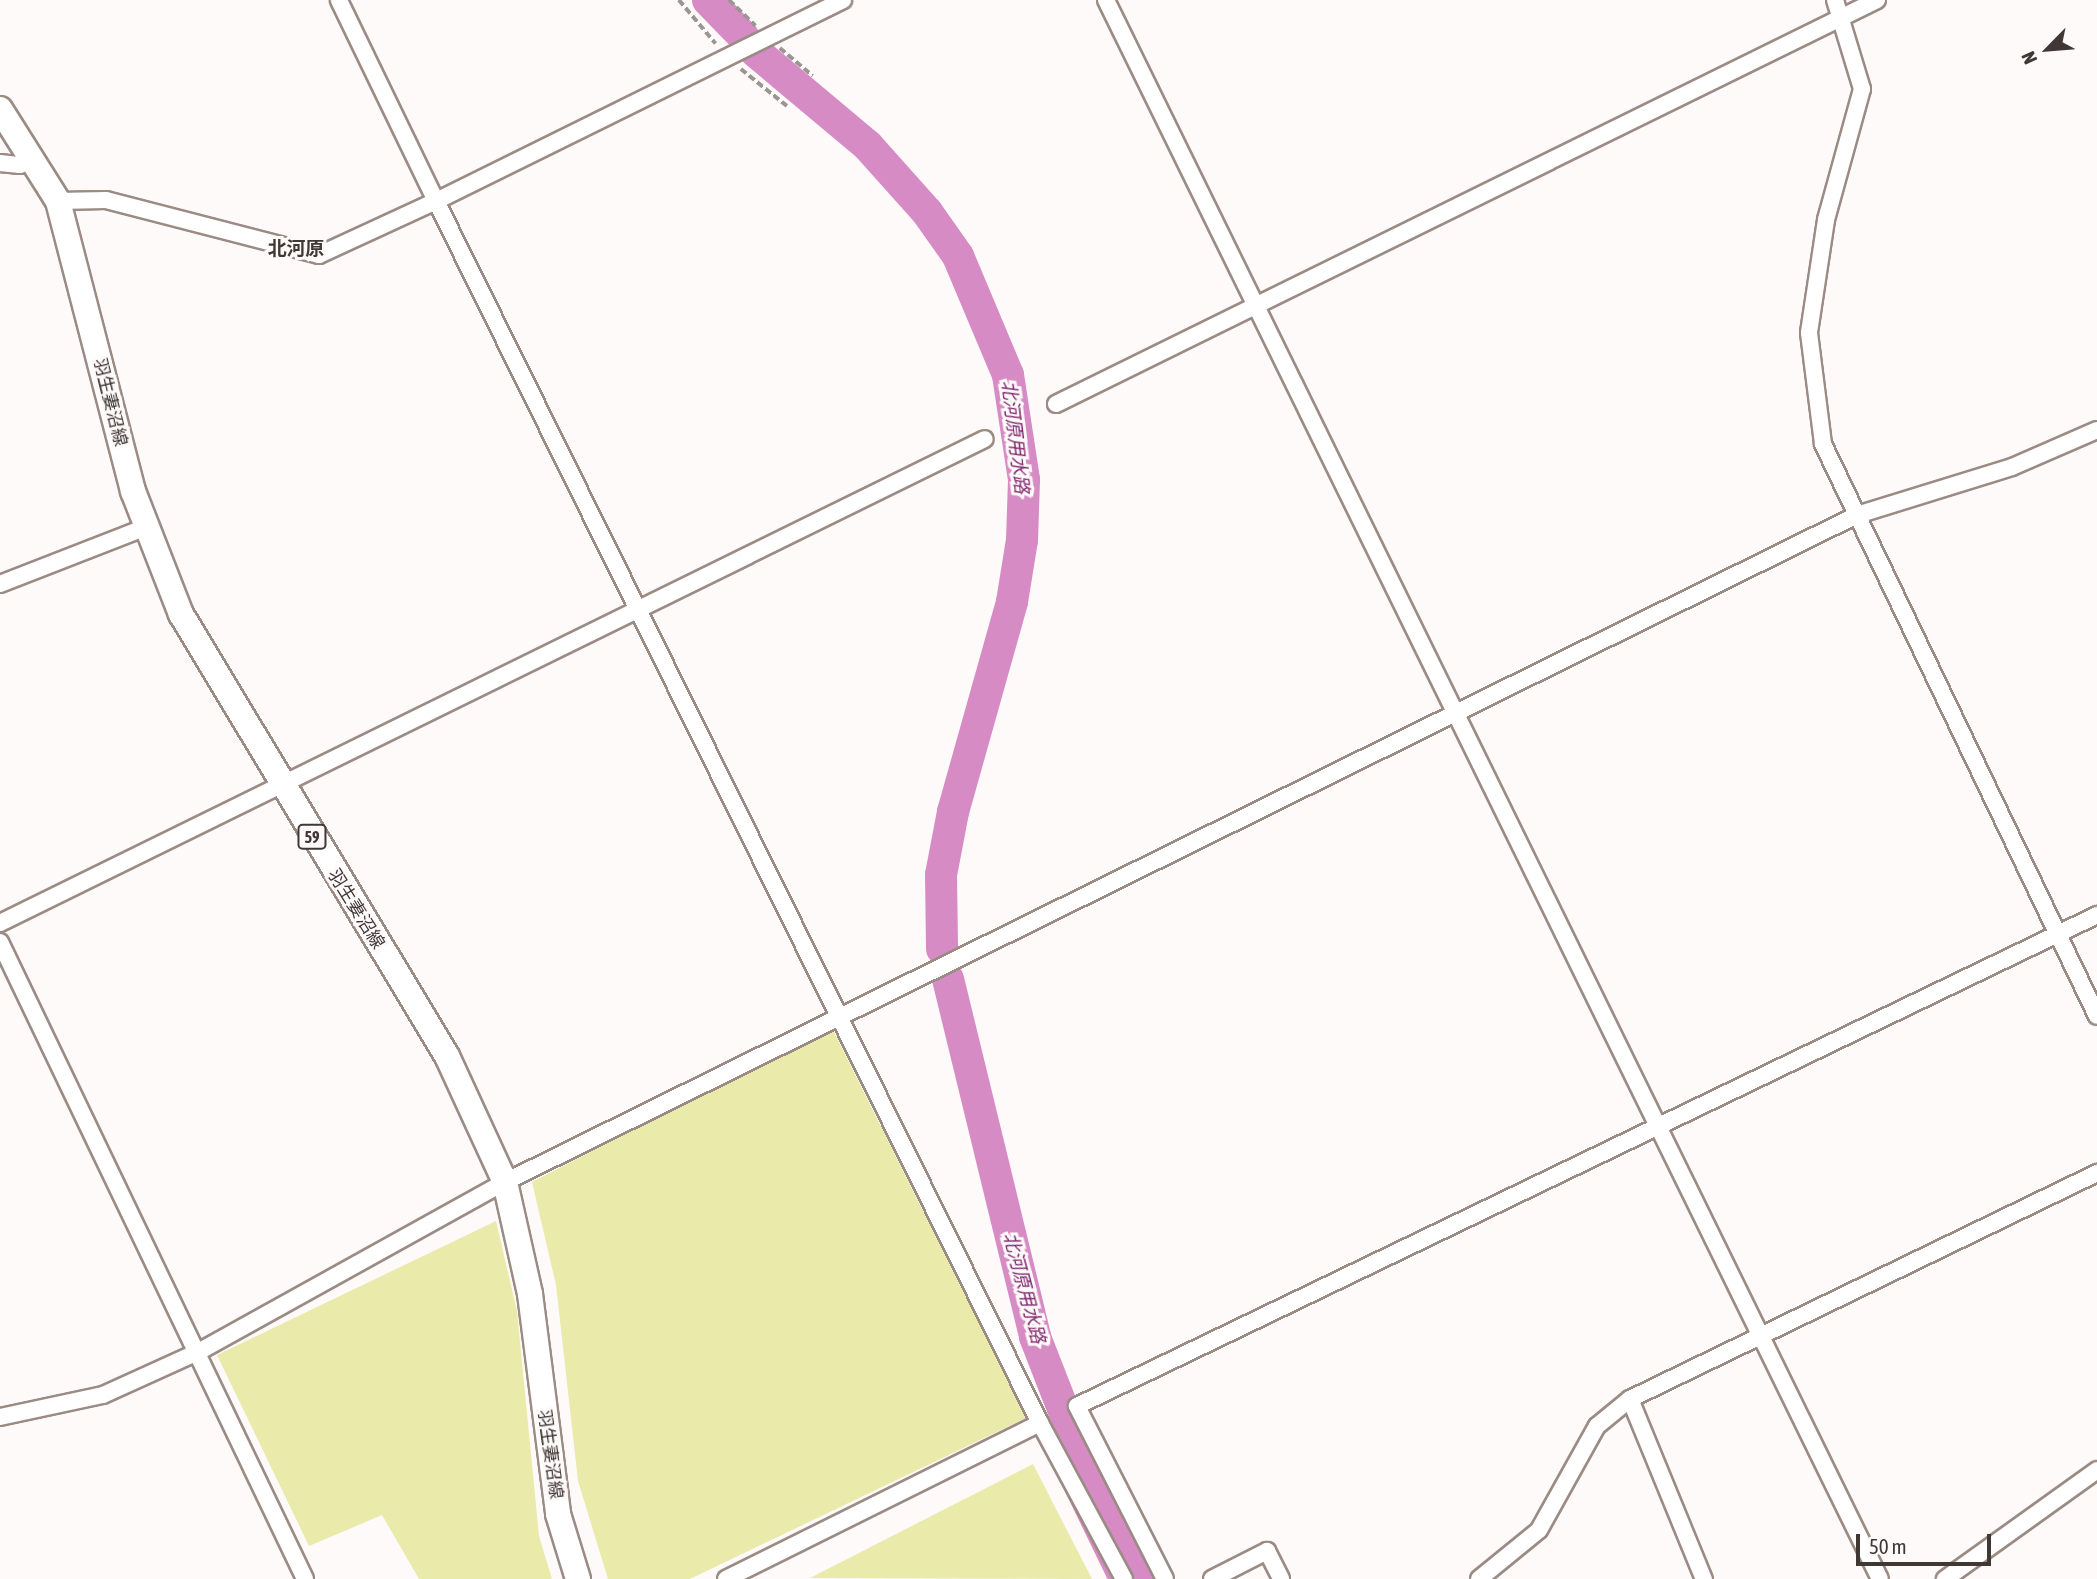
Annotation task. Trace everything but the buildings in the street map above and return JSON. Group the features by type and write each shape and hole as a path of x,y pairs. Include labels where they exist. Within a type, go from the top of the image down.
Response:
{"main road":[{"name":"羽生妻沼線","path":"0,109 33,157 58,201 144,528 195,642 447,1056 505,1182 530,1294 558,1514 578,1579"}],"street":[{"path":"339,0 1040,1423 1124,1579"},
{"path":"58,201 106,200 319,255 436,201 843,0"},
{"path":"1106,0 1661,1129 1759,1338 1880,1579"},
{"path":"1835,0 1844,17 1862,89 1826,220 1808,333 1822,444 2061,933 2097,1016"},
{"path":"1056,404 1877,0"},
{"path":"0,163 20,165 33,157"},
{"path":"0,1417 103,1395 198,1352 505,1182 1857,515 2012,467 2097,430"},
{"path":"0,923 985,439"},
{"path":"0,584 144,528"},
{"path":"1165,1579 1077,1406 1661,1129 2097,915"},
{"path":"0,942 305,1579"},
{"path":"1479,1579 1539,1530 1597,1426 1630,1399 2097,1173"},
{"path":"1630,1399 1704,1579"},
{"path":"726,1579 1040,1423"},
{"path":"1945,1579 2097,1470"},
{"path":"1212,1579 1267,1551 1281,1579"}],"green space":[{"path":"832,1028 1026,1418 690,1579 608,1579 578,1481 556,1285 532,1182"},
{"path":"496,1221 517,1311 539,1536 552,1579 419,1579 382,1515 309,1546 217,1355"},
{"path":"1033,1464 1092,1579 810,1578"}],"waterway":[{"name":"北河原用水路","path":"708,0 743,36"},
{"name":"北河原用水路","path":"756,52 868,146 927,212 958,256 1008,375 1024,480 1022,540 1012,602 953,812 941,875 942,949"},
{"name":"北河原用水路","path":"948,979 1035,1337 1077,1445 1148,1579"},
{"path":"1058,1472 1110,1579"}],"district":[{"name":"北河原","path":"296,249"}]}
